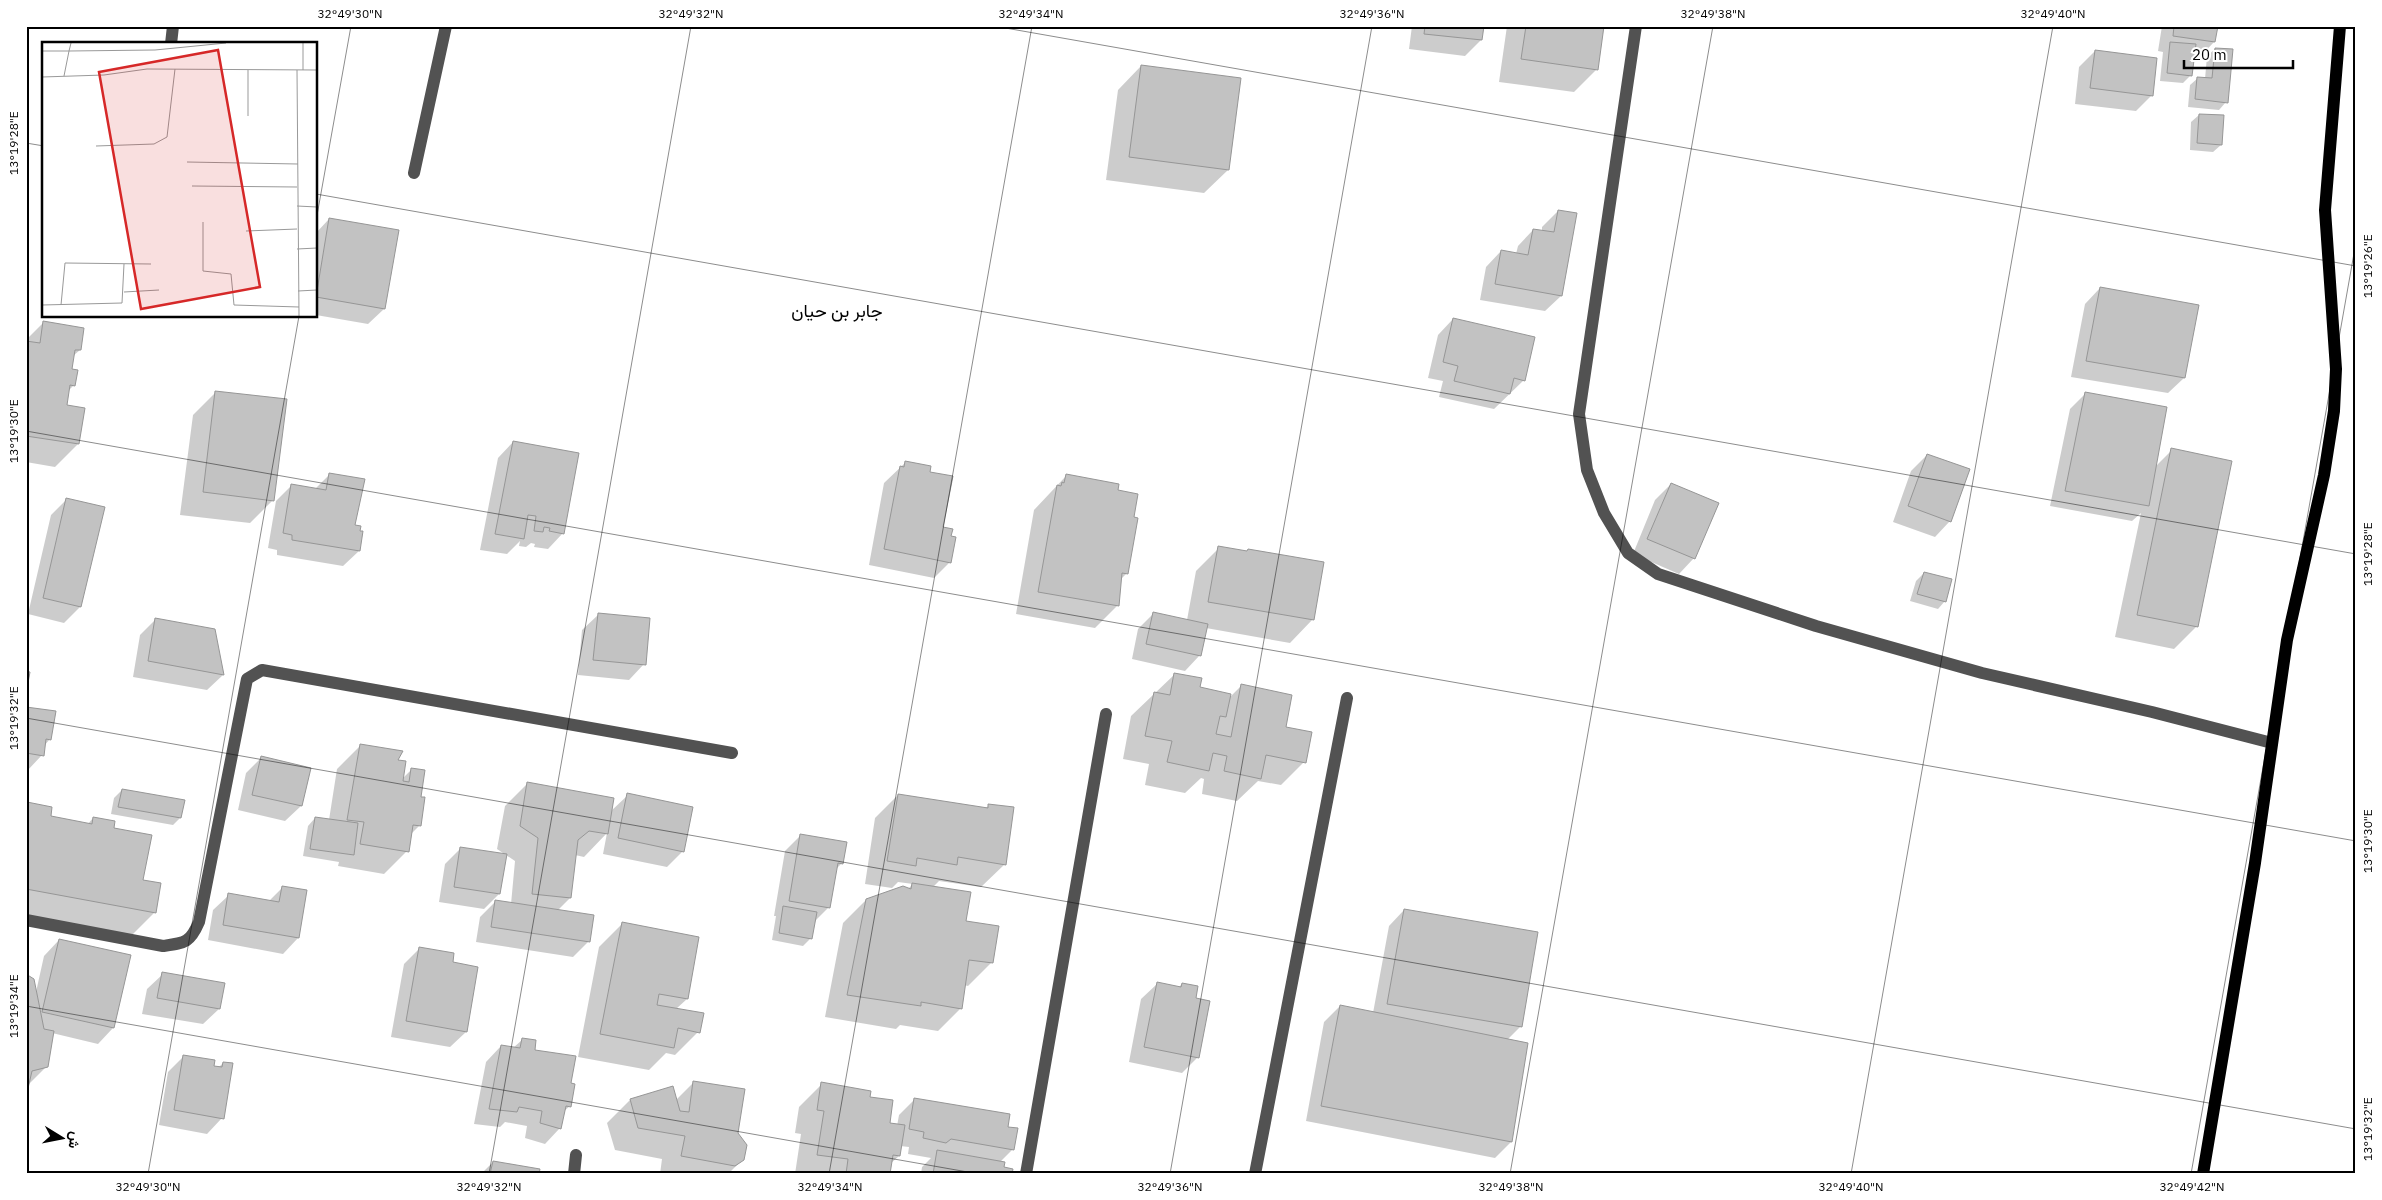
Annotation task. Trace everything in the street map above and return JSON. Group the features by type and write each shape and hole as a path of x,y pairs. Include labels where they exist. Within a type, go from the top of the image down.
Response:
{"main road":[{"path":"2203,1174 2254,873 2287,640 2324,475 2334,411 2336,369 2325,210 2340,26"}],"street":[{"path":"171,42 173,26"},
{"path":"414,173 446,26"},
{"path":"1636,26 1579,414 1587,470 1604,513 1628,553 1658,574 1816,626 1982,673 2152,712 2272,743"},
{"path":"26,920 163,946 184,944 193,935 199,922 247,679 262,670 732,754"},
{"path":"1255,1174 1347,698"},
{"path":"1026,1174 1106,714"},
{"path":"574,1174 576,1155"}],"building":[{"path":"1425,26 1484,26 1482,40 1424,34"},
{"path":"1526,26 1604,26 1598,70 1521,59"},
{"path":"2174,26 2218,26 2215,42 2173,36"},
{"path":"2170,42 2196,44 2192,76 2167,73"},
{"path":"2215,48 2233,49 2228,103 2195,99 2197,77 2212,78"},
{"path":"2095,50 2157,58 2153,96 2090,88"},
{"path":"1141,65 1241,78 1229,170 1129,157"},
{"path":"2199,114 2224,115 2222,145 2197,143"},
{"path":"1558,210 1577,213 1562,296 1495,284 1501,250 1528,255 1533,229 1554,232"},
{"path":"329,218 399,230 385,309 318,297 318,285"},
{"path":"2100,287 2199,305 2185,378 2086,361"},
{"path":"1453,318 1535,337 1525,381 1514,378 1510,394 1454,381 1458,366 1443,362"},
{"path":"43,321 84,328 81,350 75,350 72,369 78,370 75,386 70,385 67,405 85,408 79,444 26,436 26,341 40,343"},
{"path":"215,391 287,399 274,501 203,492"},
{"path":"2085,392 2167,407 2149,506 2065,491"},
{"path":"513,441 579,453 564,534 549,531 550,528 544,527 543,532 534,531 536,516 528,515 524,539 495,534"},
{"path":"2171,448 2232,461 2198,627 2137,615"},
{"path":"1927,454 1970,469 1951,522 1908,506"},
{"path":"905,461 931,466 930,472 953,476 943,527 953,529 951,536 956,537 951,563 884,549 900,466 904,467"},
{"path":"329,473 365,479 355,525 361,526 360,531 363,531 360,551 292,540 292,535 283,533 291,484 326,490"},
{"path":"1066,474 1119,484 1118,490 1138,494 1134,517 1138,518 1128,574 1122,573 1119,606 1038,592 1057,485 1061,486 1062,482 1064,483"},
{"path":"1671,483 1719,503 1695,559 1647,539"},
{"path":"66,498 105,507 81,607 43,598"},
{"path":"1218,546 1247,551 1248,549 1324,562 1314,620 1208,602"},
{"path":"1924,572 1952,579 1946,602 1917,594"},
{"path":"1153,612 1208,624 1201,656 1146,644"},
{"path":"598,613 650,618 646,665 593,660"},
{"path":"155,618 215,629 224,675 148,661"},
{"path":"26,671 30,672 26,694"},
{"path":"1174,673 1202,678 1200,687 1231,694 1226,717 1220,716 1216,734 1231,737 1241,684 1292,695 1286,727 1312,732 1306,763 1266,755 1261,779 1224,771 1227,756 1213,753 1209,771 1167,762 1172,741 1145,736 1154,692 1170,695"},
{"path":"26,707 56,711 51,740 46,739 44,756 26,753"},
{"path":"360,744 403,751 398,760 406,761 403,781 409,782 411,768 425,770 421,797 425,797 421,826 413,825 409,852 360,844 364,822 347,820"},
{"path":"261,756 311,768 302,806 252,795"},
{"path":"527,782 614,798 608,834 589,831 578,840 571,898 532,894 538,838 520,826"},
{"path":"122,789 185,800 181,818 118,807"},
{"path":"627,793 693,807 684,852 618,838"},
{"path":"898,794 988,808 988,804 1014,807 1006,865 958,857 957,865 917,858 916,866 887,861"},
{"path":"27,802 52,807 51,816 92,824 93,817 115,821 114,828 152,835 143,880 161,883 156,913 26,889"},
{"path":"315,817 358,823 354,855 310,849"},
{"path":"800,834 847,842 843,864 838,863 830,908 789,901"},
{"path":"460,847 507,854 500,894 454,887"},
{"path":"912,883 971,892 966,921 999,926 993,963 969,960 962,1009 921,1002 921,1006 847,995 866,899 903,886 911,889"},
{"path":"282,886 307,890 299,938 223,925 228,893 279,902"},
{"path":"495,900 594,915 590,942 491,927"},
{"path":"783,906 817,912 812,939 779,933"},
{"path":"1404,909 1538,932 1522,1027 1387,1004"},
{"path":"622,922 699,937 688,999 659,994 657,1005 704,1013 700,1033 678,1028 674,1048 600,1034"},
{"path":"59,939 131,955 114,1028 42,1012"},
{"path":"419,947 454,953 453,962 478,967 467,1032 406,1021"},
{"path":"162,972 225,983 220,1009 157,998"},
{"path":"26,974 34,979 44,1029 54,1031 48,1067 32,1071 26,1097"},
{"path":"1157,982 1181,987 1182,983 1198,986 1196,998 1210,1001 1199,1058 1144,1047"},
{"path":"1340,1005 1528,1043 1512,1142 1321,1106"},
{"path":"522,1038 536,1040 535,1050 576,1056 571,1083 575,1084 571,1107 566,1106 561,1129 540,1123 542,1111 519,1107 517,1112 489,1109 501,1045 520,1048"},
{"path":"183,1055 215,1060 214,1066 222,1067 223,1062 233,1063 224,1119 174,1110"},
{"path":"693,1081 745,1089 738,1133 747,1145 744,1160 735,1166 681,1156 685,1136 638,1128 630,1099 673,1086 680,1111 689,1112"},
{"path":"821,1082 871,1091 870,1097 893,1100 890,1123 905,1125 900,1156 893,1155 890,1174 846,1174 848,1159 817,1155 824,1111 817,1110"},
{"path":"914,1098 1010,1114 1008,1127 1018,1128 1014,1150 951,1139 946,1143 923,1138 924,1132 909,1129"},
{"path":"937,1150 1005,1162 1004,1167 1013,1169 1012,1174 933,1174"},
{"path":"493,1161 540,1169 539,1174 490,1174"}],"district":[{"name":"جابر بن حيان","path":"837,311"}]}
